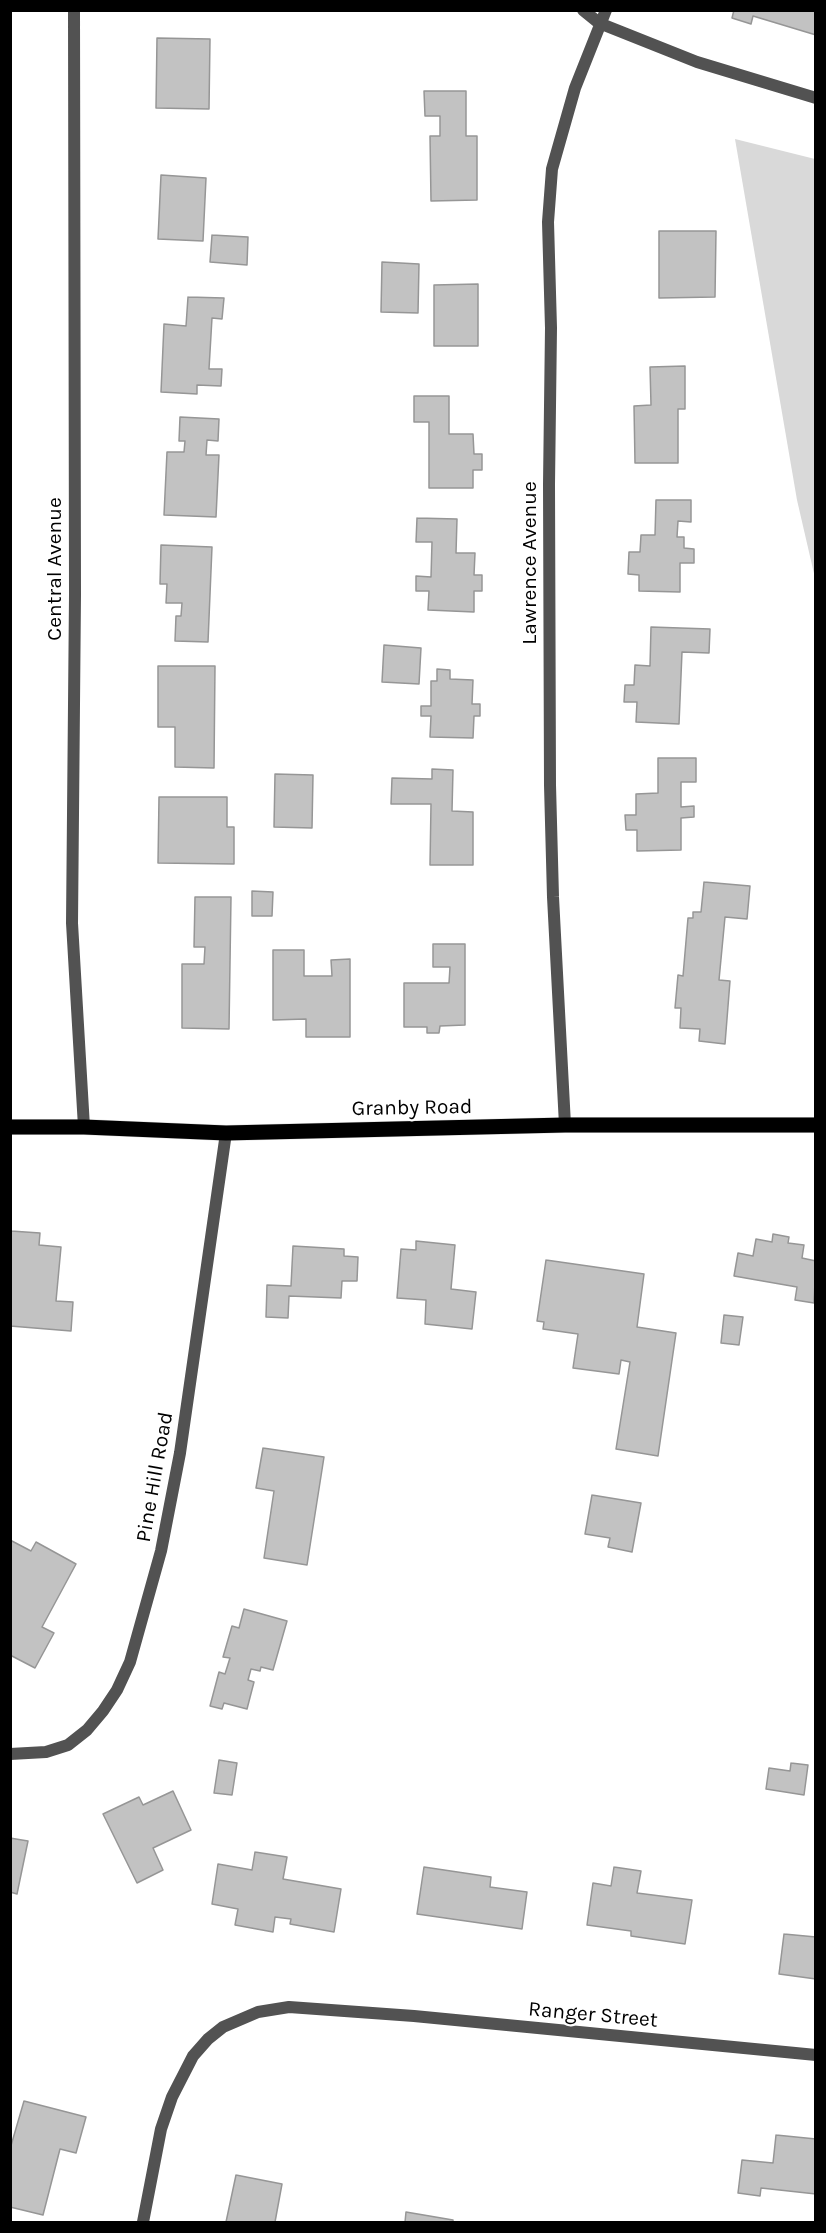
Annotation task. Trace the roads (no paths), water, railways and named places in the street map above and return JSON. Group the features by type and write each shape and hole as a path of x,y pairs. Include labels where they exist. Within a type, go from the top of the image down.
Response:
{"main road":[{"name":"Granby Road","path":"10,1127 84,1127 226,1133 565,1125 816,1125"}],"street":[{"name":"Central Avenue","path":"74,10 75,595 72,923 84,1127"},
{"path":"583,10 599,23 697,62 816,98"},
{"name":"Lawrence Avenue","path":"565,1125 553,897 550,785 551,328 548,222 552,169 575,88 606,10"},
{"name":"Pine Hill Road","path":"10,1754 46,1752 68,1745 87,1730 103,1711 117,1690 130,1662 161,1551 180,1453 226,1133"},
{"name":"Ranger Street","path":"143,2223 161,2129 172,2097 193,2056 223,2027 258,2012 289,2007 367,2013 816,2055"}]}
